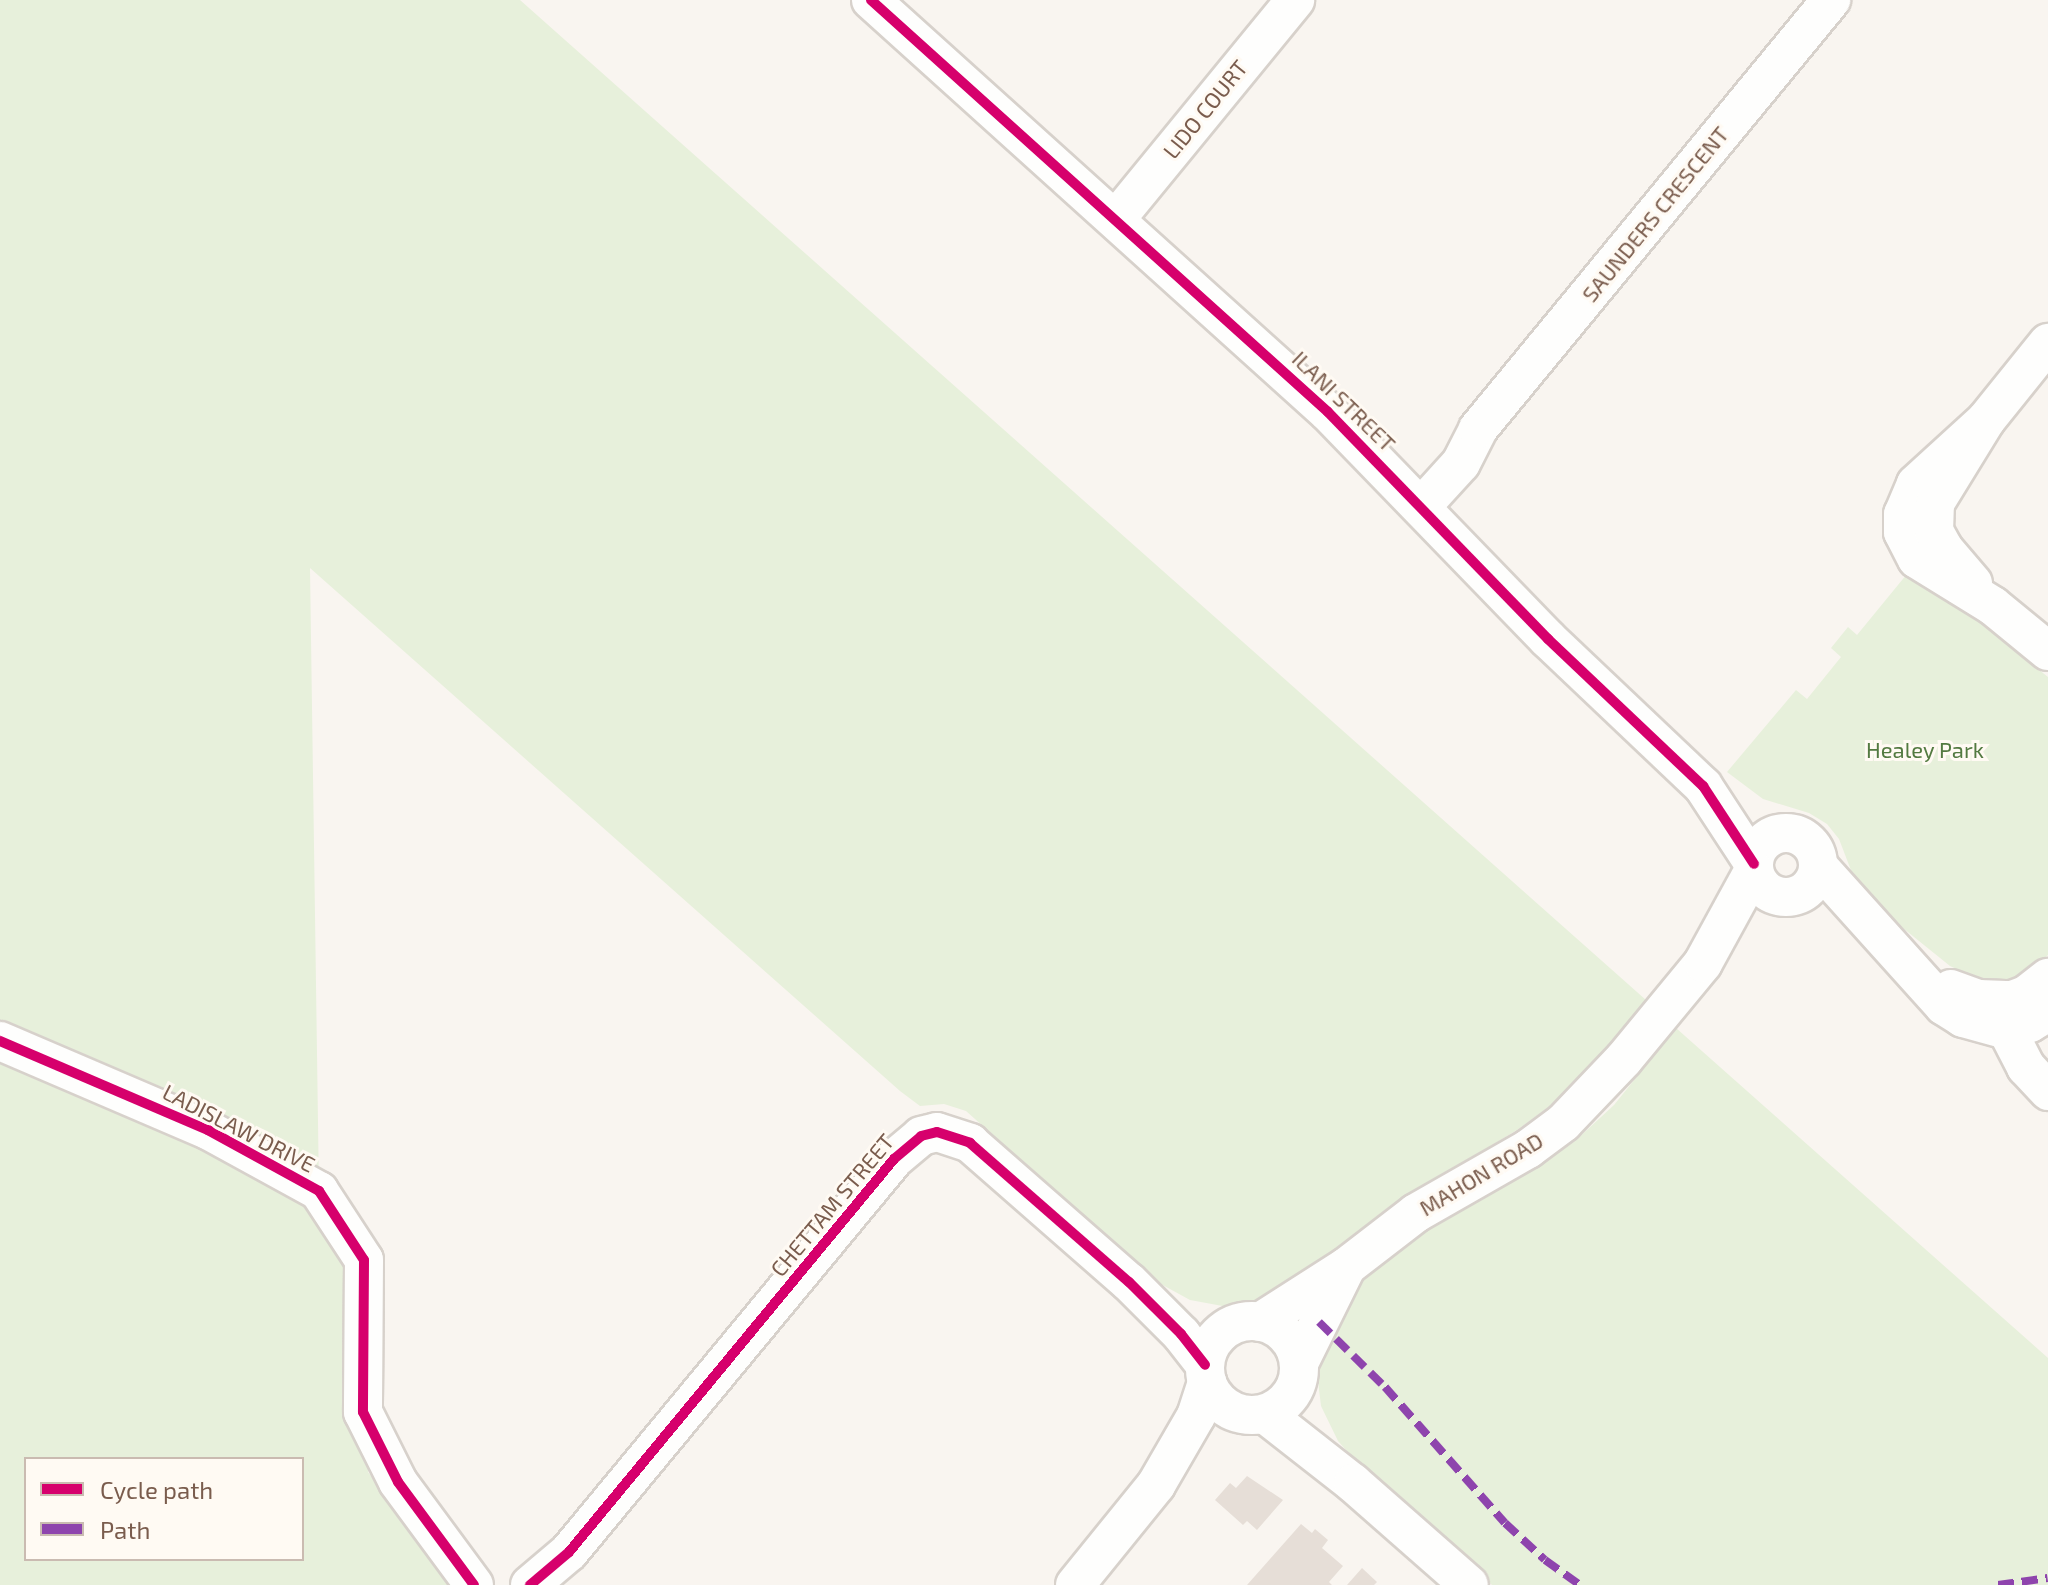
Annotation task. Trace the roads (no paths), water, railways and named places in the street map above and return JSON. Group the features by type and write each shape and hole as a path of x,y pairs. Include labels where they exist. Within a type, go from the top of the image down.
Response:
{"street":[{"name":"ILANI STREET","path":"871,0 1248,336 1411,497 1576,667 1703,786 1785,832"},
{"name":"LIDO COURT","path":"1116,219 1295,0"},
{"name":"SAUNDERS CRESCENT","path":"1411,497 1436,457 1478,429 1831,0"},
{"path":"2048,343 1986,420 1916,484 1903,514 1903,532 1917,559 1993,606 2048,651"},
{"name":"ILANI STREET","path":"1703,786 1754,867"},
{"path":"1802,887 1813,846 1796,833 1785,832 1767,838 1760,845 1754,867 1757,879 1771,893 1802,887 1908,966 2024,1016 2048,1063"},
{"name":"MAHON ROAD","path":"1247,1323 1346,1267 1416,1213 1528,1149 1563,1123 1624,1059 1703,963 1754,867"},
{"name":"MAHON ROAD","path":"1703,963 1802,887"},
{"path":"2048,978 2026,995 2024,1016 2026,1067 2048,1091"},
{"name":"LADISLAW DRIVE","path":"0,1041 208,1130 319,1191 364,1260 363,1412 398,1482 474,1585"},
{"name":"CHETTAM STREET","path":"530,1585 569,1552 894,1159 921,1136 937,1132 970,1143 1129,1282 1181,1334 1206,1374"},
{"name":"MAHON ROAD","path":"1297,1376 1346,1267"},
{"name":"CHETTAM STREET","path":"1129,1282 1190,1311 1247,1323"},
{"path":"1075,1585 1156,1485 1196,1416 1213,1341 1247,1323 1287,1336 1297,1376 1353,1483"},
{"path":"1206,1374 1221,1404 1254,1414 1353,1483 1469,1585"},
{"path":"1156,1485 1254,1414 1277,1408 1297,1376"}],"park label":[{"name":"Healey Park","path":"1925,750"}]}
